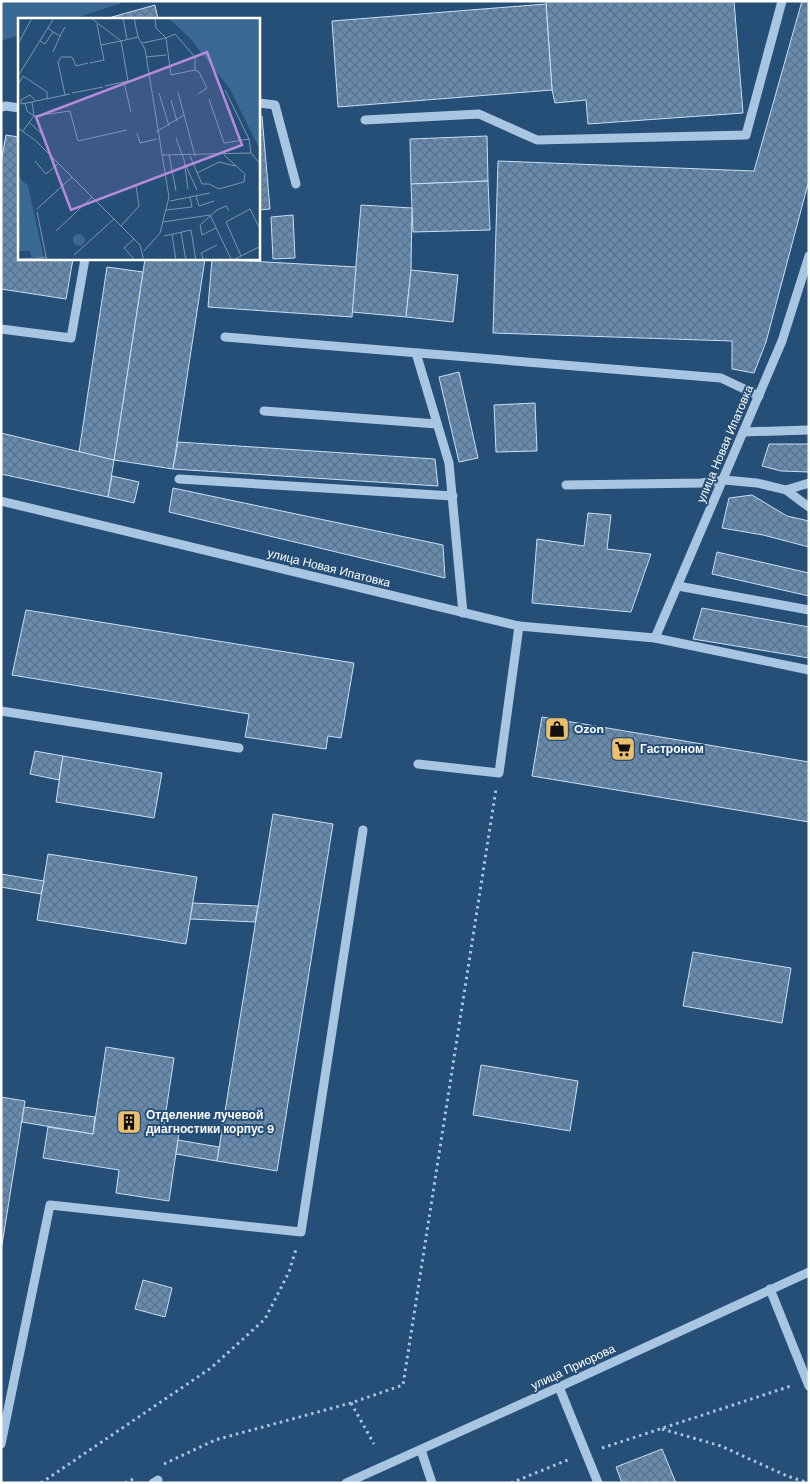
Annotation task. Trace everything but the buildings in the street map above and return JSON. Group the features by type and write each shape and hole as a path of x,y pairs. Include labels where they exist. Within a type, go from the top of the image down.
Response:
{"street":[{"path":"365,120 479,114 537,140 746,135 782,1"},
{"path":"260,103 275,105 296,184"},
{"path":"1,107 18,108"},
{"name":"улица Новая Ипатовка","path":"655,638 724,480 782,340 809,256"},
{"path":"1,329 71,338 85,260"},
{"path":"225,337 721,378 759,396"},
{"path":"416,353 449,463 463,613"},
{"path":"264,411 437,424"},
{"path":"743,432 809,430"},
{"path":"179,479 453,496"},
{"path":"566,485 700,483 724,480 757,483 786,490 809,508"},
{"path":"786,490 809,483"},
{"name":"улица Новая Ипатовка","path":"1,501 519,626 655,638 809,670"},
{"path":"678,586 809,610"},
{"path":"418,764 499,773 519,626"},
{"path":"1,711 239,748"},
{"path":"1,1444 50,1205 301,1232 363,830"},
{"name":"улица Приорова","path":"346,1483 809,1272"},
{"path":"770,1289 808,1384"},
{"path":"559,1387 598,1483"},
{"path":"421,1450 432,1483"}],"path":[{"path":"158,1467 215,1440 351,1403 403,1385 499,773"},
{"path":"41,1483 210,1368 265,1319 289,1272 301,1232"},
{"path":"511,1483 586,1453 808,1384"},
{"path":"351,1403 374,1444"},
{"path":"662,1429 721,1446 787,1476 809,1483"},
{"path":"125,1483 141,1475"}],"shaded area":[{"path":"1,1 128,1 75,18 18,18 18,35 1,41"}],"place":[{"name":"Ozon","path":"557,729"},
{"name":"Гастроном","path":"623,749"},
{"name":"Отделение лучевой диагностики корпус 9","path":"129,1122"}]}
